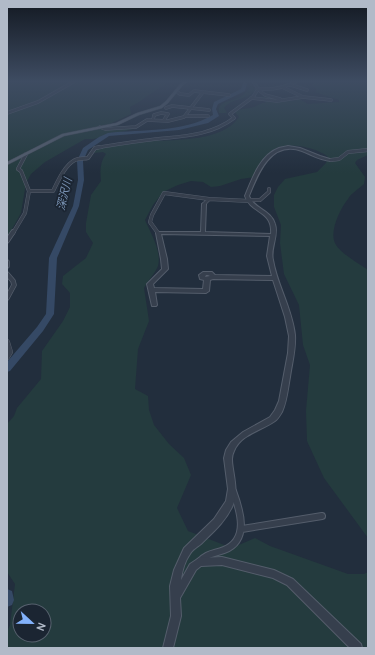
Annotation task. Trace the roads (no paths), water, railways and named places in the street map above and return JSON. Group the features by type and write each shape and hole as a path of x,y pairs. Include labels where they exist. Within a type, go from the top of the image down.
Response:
{"main road":[{"path":"7,164 62,135 116,124 145,112"}],"street":[{"path":"186,116 189,112"},
{"path":"29,191 53,191 63,175 64,169 77,159 87,159 95,148 208,133 225,126 234,118 230,115 232,112"},
{"path":"153,120 154,115 162,113 168,114 164,120"},
{"path":"100,127 106,129 136,127 146,121 171,121 186,116 208,116"},
{"path":"175,598 193,567 205,554 226,549 238,538 242,528 241,512 232,489 228,458 230,448 242,435 273,419 280,410 284,394 292,335 269,254 274,225 270,218 248,201 247,196 261,165 267,157 276,150 296,148 317,158 331,160 339,159 348,152 368,150"},
{"path":"26,154 18,169 21,171 29,191"},
{"path":"154,305 151,283 165,269 158,233 150,222 152,215 164,193 209,199 248,201 260,200 269,192 269,189"},
{"path":"7,241 24,216 26,208 25,199 29,191"},
{"path":"204,234 204,204 209,199"},
{"path":"158,233 272,236"},
{"path":"7,274 13,281 14,285 7,298"},
{"path":"152,290 206,291 210,278 275,278"},
{"path":"7,342 10,352 7,357"},
{"path":"168,648 176,616 175,580 183,560 187,551 222,515 228,506 232,489"},
{"path":"242,528 322,516"},
{"path":"199,562 222,561 274,574 285,579 290,582 357,648"}],"waterway":[{"name":"深沢川","path":"7,369 40,329 50,314 53,258 76,206 81,180 80,161 85,149 108,135 179,129 194,126 206,122 216,116 215,112"}]}
